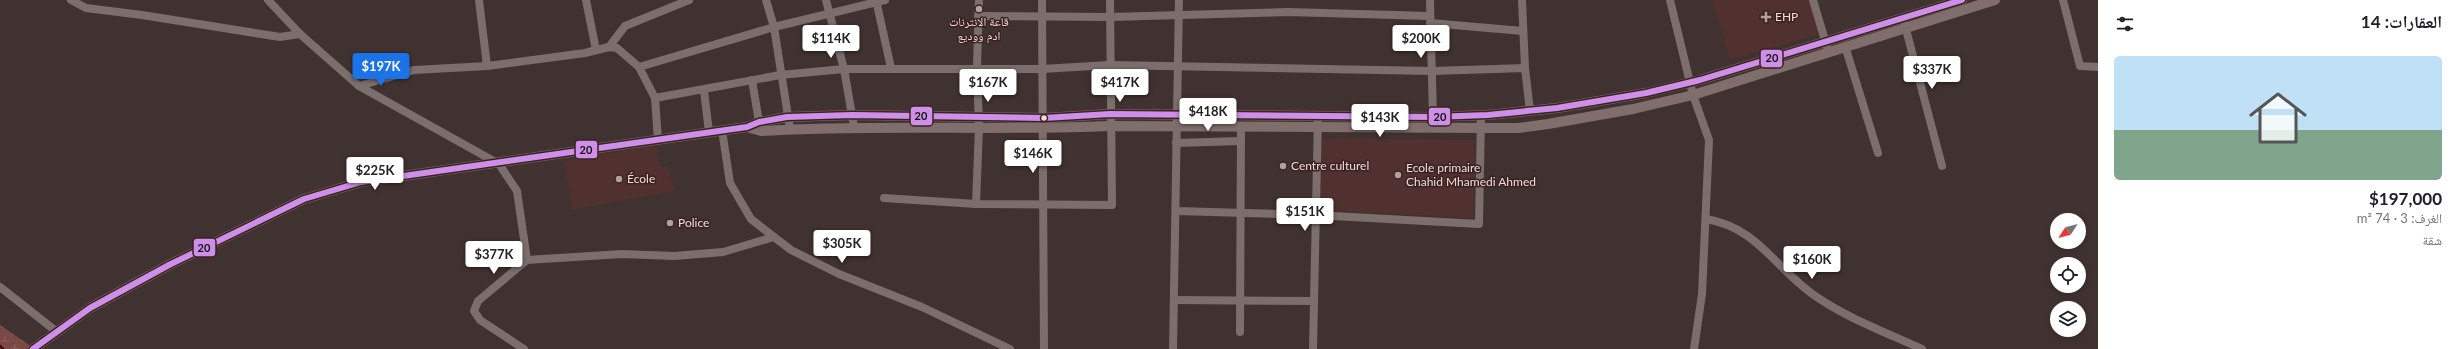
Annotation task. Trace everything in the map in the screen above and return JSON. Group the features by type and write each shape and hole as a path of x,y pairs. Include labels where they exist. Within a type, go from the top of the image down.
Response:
{"main road":[{"path":"33,349 90,308 169,265 304,199 361,182 456,167 499,164 722,130 760,126 790,129 979,123 1044,123 1111,126 1519,128 1633,109 1693,95 1827,46 1845,46 1962,0"},
{"path":"1044,123 1110,114 1318,115 1433,118 1530,111 1646,93 1827,46 1904,23 1995,0"},
{"path":"760,126 787,117 852,115 979,123"}],"street":[{"path":"71,0 86,8 142,15 280,37 300,34"},
{"path":"268,0 300,34 359,86 499,164 517,190 527,260"},
{"path":"480,0 487,66"},
{"path":"586,0 596,50"},
{"path":"609,47 625,26 689,0"},
{"path":"766,0 774,27 780,76 790,129"},
{"path":"826,0 844,69 854,128"},
{"path":"639,67 774,27 830,14 879,0 891,68"},
{"path":"976,204 979,123 977,67 979,0"},
{"path":"1042,0 1041,16 1044,123 1044,349"},
{"path":"884,198 976,204 1112,205 1109,65 1110,0"},
{"path":"1173,349 1179,0"},
{"path":"1430,0 1433,118"},
{"path":"1522,0 1525,68 1530,111"},
{"path":"1670,0 1693,95 1709,140 1702,294 1694,349"},
{"path":"1813,0 1827,46"},
{"path":"2063,0 2080,66 2098,67"},
{"path":"978,16 1110,17 1288,12 1430,19 1523,31"},
{"path":"1904,23 1942,166"},
{"path":"1845,46 1878,153"},
{"path":"359,86 414,70 487,66 609,47 617,48 639,67 655,98 658,140"},
{"path":"655,98 704,91 752,80 844,69 977,67 1042,69 1109,65 1432,70 1525,68"},
{"path":"752,80 760,126"},
{"path":"704,91 709,132"},
{"path":"1313,349 1318,115"},
{"path":"1176,211 1315,215 1479,224 1481,115"},
{"path":"1240,332 1241,127"},
{"path":"722,130 730,183 751,219 774,238 791,250 839,274 922,307 1010,349"},
{"path":"1176,143 1241,141"},
{"path":"1706,219 1721,222 1750,236 1810,292 1830,305 1922,349"},
{"path":"524,349 480,320 474,311 478,301 527,260 622,254 674,256 724,252 774,238"},
{"path":"0,287 57,332"},
{"path":"1174,300 1313,301"}],"shaded area":[{"name":"EHP","path":"1712,0 1809,0 1820,34 1730,60"},
{"name":"Ecole primaire Chahid Mhamedi Ahmed","path":"1322,138 1475,140 1473,218 1321,210"},
{"name":"École","path":"656,145 660,167 668,167 674,191 572,210 564,161"}],"green space":[{"path":"0,325 35,349 0,349"}],"waterway":[{"path":"0,346 3,349"}],"transit line":[{"name":"20","path":"33,349 90,308 169,265 304,199 361,182 747,127 759,122 787,117 852,115 1044,118 1110,114 1433,117 1488,115 1557,108 1646,93 1700,80 1962,0"}],"place":[{"name":"قاعة الانترنات ادم ووديع","path":"979,9"},
{"name":"EHP","path":"1766,17"},
{"name":"Centre culturel","path":"1283,166"},
{"name":"Ecole primaire Chahid Mhamedi Ahmed","path":"1398,175"},
{"name":"École","path":"619,179"},
{"name":"Police","path":"670,223"}]}
